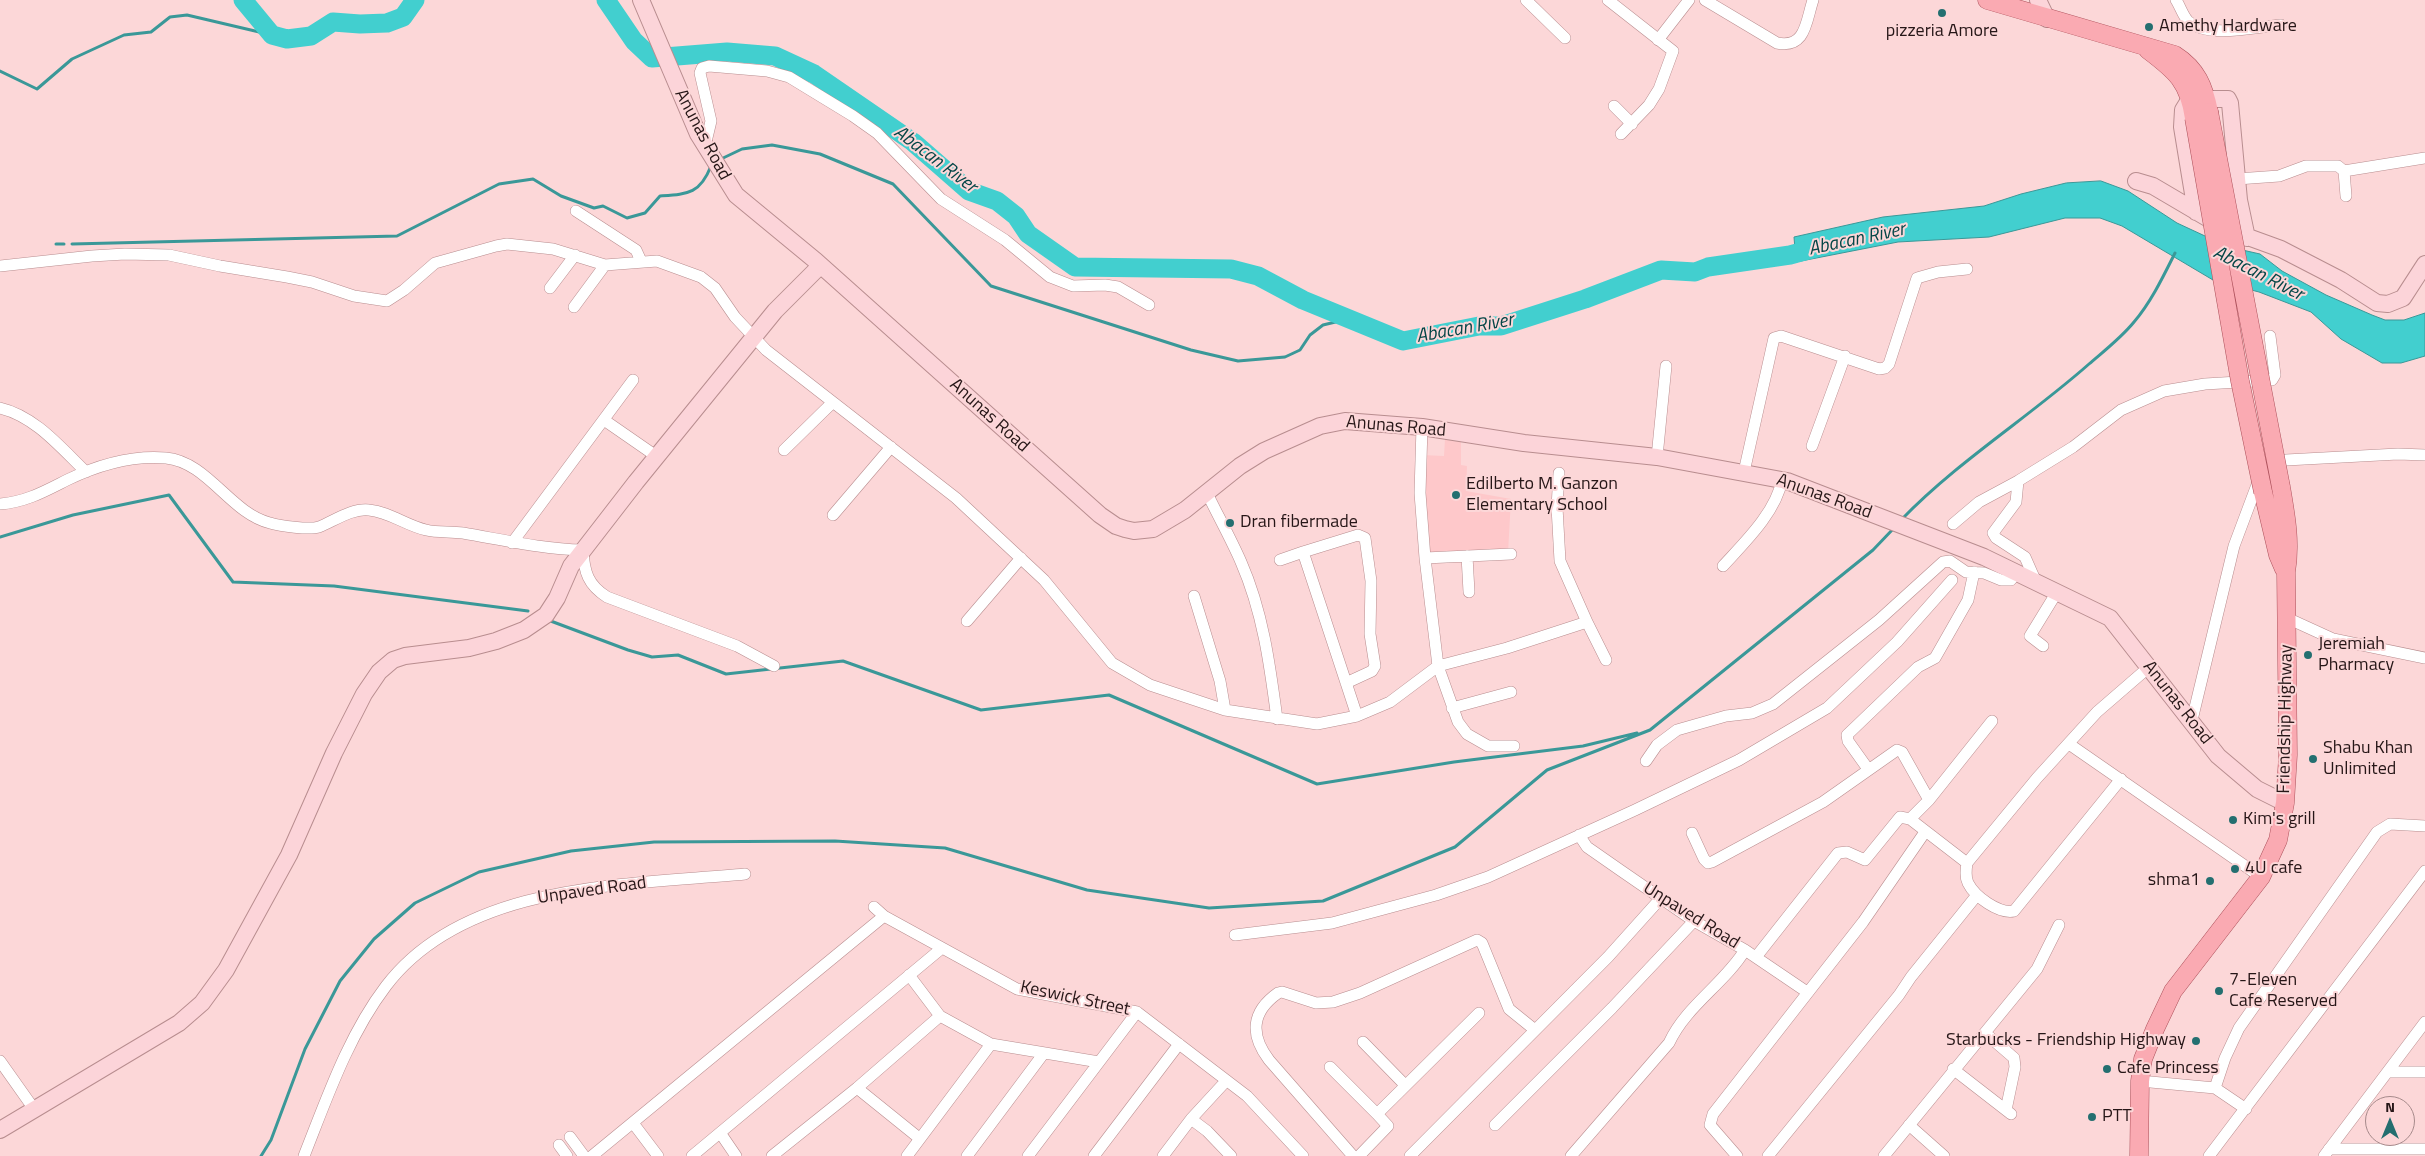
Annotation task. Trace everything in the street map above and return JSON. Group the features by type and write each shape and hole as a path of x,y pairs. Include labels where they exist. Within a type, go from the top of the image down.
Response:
{"main road":[{"name":"Friendship Highway","path":"1987,0 2175,55 2185,61 2202,84 2200,107 2240,381 2278,555 2286,572"},
{"name":"Friendship Highway","path":"2138,1156 2140,1081 2143,1059 2173,991 2261,877 2278,840 2285,803 2288,755 2286,572 2289,556 2289,534 2281,488 2200,107"}],"street":[{"name":"Anunas Road","path":"641,0 675,84 706,148 736,196 820,266 1100,515 1116,526 1134,531 1153,528 1172,519 1240,466 1264,451 1320,426 1345,421 1422,428 1524,443 1657,457 1785,480 1995,562 2110,618 2192,720 2218,756 2257,789 2285,803"},
{"path":"1526,0 1565,38"},
{"path":"1608,0 1673,51 1659,89 1649,105 1621,134"},
{"path":"1658,40 1689,0"},
{"path":"1706,0 1777,43 1786,45 1793,44 1800,39 1813,0"},
{"path":"2038,0 2047,19"},
{"path":"2176,0 2187,20 2200,28 2216,31 2281,26"},
{"path":"706,148 711,121 700,73 702,68 709,66 767,71 789,77 877,133 941,199 1005,240 1050,276 1060,282 1073,286 1105,284 1118,287 1149,305"},
{"path":"2196,212 2182,127 2183,110 2200,107 2223,98 2228,99 2230,103 2237,179 2247,238"},
{"path":"1614,106 1632,124"},
{"path":"2344,171 2425,158"},
{"path":"2237,179 2279,176 2306,166 2338,166 2344,171 2346,196"},
{"path":"2136,181 2153,186 2226,229 2281,249 2341,280 2377,303 2388,304 2403,298 2425,264"},
{"path":"576,211 636,250 641,260"},
{"path":"0,266 92,256 125,254 169,255 312,282 354,296 387,301 404,290 435,263 488,247 507,244 535,247 575,255 605,265 641,260 668,263 701,276 715,288 735,317 780,362 956,498 1044,580 1112,663 1150,685 1225,710 1317,724 1357,716 1390,702 1438,666 1507,648 1587,622"},
{"path":"550,288 575,255"},
{"path":"574,307 605,265"},
{"path":"0,1130 180,1023 190,1015 214,989 289,855 334,753 364,694 386,665 393,660 411,655 482,645 511,636 535,624 552,607 572,566 583,550 656,456 753,336 785,299 820,266"},
{"path":"1744,472 1774,338 1780,336 1879,368 1886,368 1917,278 1930,274 1967,269"},
{"path":"1953,524 1979,502 2018,481 2073,447 2121,410 2164,391 2206,384 2272,380 2275,375 2270,336"},
{"path":"1812,446 1845,356"},
{"path":"1657,457 1666,366"},
{"path":"512,543 633,380"},
{"path":"784,450 832,403"},
{"path":"0,408 21,414 86,472"},
{"path":"604,420 656,456"},
{"path":"1422,428 1420,493 1425,558 1438,666 1452,708 1458,722 1467,734 1476,741 1488,746 1514,746"},
{"path":"833,514 891,447"},
{"path":"2192,720 2234,546 2261,474 2268,466 2286,460 2398,454 2425,455"},
{"path":"0,504 31,498 108,463 131,459 168,458 183,463 203,476 252,517 271,524 317,528 347,514 366,510 388,514 405,523 432,532 460,532 551,550 583,550"},
{"path":"1559,473 1557,507 1560,561 1606,660"},
{"path":"1723,566 1771,506 1780,493 1785,480"},
{"path":"2018,481 2016,502 1993,533 1996,538 2025,557 2036,582"},
{"path":"1206,493 1241,563 1251,590 1268,652 1277,719"},
{"path":"1280,560 1358,535 1365,538 1371,581 1370,634 1375,666 1372,672 1346,683"},
{"path":"583,550 584,572 598,591 607,597 737,646 774,666"},
{"path":"1303,552 1357,716"},
{"path":"1425,558 1511,554"},
{"path":"1467,556 1469,592"},
{"path":"967,621 1021,558"},
{"path":"1646,761 1657,745 1677,730 1726,716 1752,713 1773,704 1879,620 1940,563 1948,560 1966,572 1974,572 2006,581 2014,578 2017,572"},
{"path":"1868,769 1848,741 1846,735 1918,666 1935,658 1968,600 1974,572"},
{"path":"1235,935 1332,923 1436,896 1488,877 1739,760 1827,708 1897,642 1952,580"},
{"path":"2043,646 2030,636 2056,592"},
{"path":"1194,596 1220,681 1225,710"},
{"path":"2287,618 2333,639 2425,658"},
{"path":"2120,779 2014,912 2003,912 1977,895 1968,884 1966,863 2037,778 2097,712 2149,667"},
{"path":"1452,708 1511,692"},
{"path":"1910,819 1929,800 1992,720"},
{"path":"2069,744 2261,877"},
{"path":"1692,833 1704,859 1708,863 1712,862 1823,802 1896,750 1902,752 1929,800"},
{"path":"1756,957 1838,853 1847,852 1865,860 1900,817 1910,819 1966,863"},
{"path":"2215,1088 2225,1058 2239,1028 2377,832 2390,824 2425,826"},
{"path":"1737,1156 1710,1125 1712,1114 1863,922 1925,832"},
{"name":"Unpaved Road","path":"1579,835 1587,847 1694,921 1746,950 1808,992"},
{"path":"2209,1156 2425,871"},
{"name":"Unpaved Road","path":"304,1156 334,1080 361,1027 386,986 406,963 457,927 484,914 530,899 573,890 745,874"},
{"path":"1768,1156 1899,995 1911,977 1977,895"},
{"path":"1410,1156 1608,957 1661,898"},
{"name":"Keswick Street","path":"874,907 884,916 1017,989 1137,1012 1246,1096 1303,1156"},
{"path":"592,1156 884,916"},
{"path":"1495,1125 1612,1008 1694,921"},
{"path":"1884,1156 1953,1069 2037,969 2058,925"},
{"path":"1353,1156 1269,1060 1258,1044 1254,1031 1258,1017 1278,993 1282,992 1316,1003 1333,1002 1360,993 1477,940 1482,943 1509,1009 1535,1030"},
{"path":"692,1156 721,1134 942,948"},
{"path":"1571,1156 1669,1043 1681,1022 1722,980 1746,950"},
{"path":"909,975 940,1016 991,1044 1099,1062"},
{"path":"1028,1156 1137,1012"},
{"path":"1377,1114 1479,1012"},
{"path":"772,1156 857,1088 940,1016"},
{"path":"2327,1153 2425,1022"},
{"path":"1953,1069 2009,1112 2015,1067 2014,1058 1984,1034"},
{"path":"1362,1042 1405,1085"},
{"path":"907,1156 991,1044"},
{"path":"1094,1156 1179,1044"},
{"path":"967,1156 1044,1053"},
{"path":"0,1061 34,1110"},
{"path":"1330,1066 1388,1126 1358,1156"},
{"path":"2388,1072 2425,1072"},
{"path":"1163,1156 1191,1119 1226,1081"},
{"path":"2140,1081 2215,1088 2246,1109"},
{"path":"857,1088 919,1138"},
{"path":"1191,1119 1207,1131 1231,1156"},
{"path":"632,1123 658,1156"},
{"path":"1909,1125 1944,1156"},
{"path":"721,1134 736,1156"},
{"path":"570,1137 584,1156"},
{"path":"558,1144 567,1156"},
{"path":"2327,1153 2425,1149"}],"shaded area":[{"name":"Edilberto M. Ganzon Elementary School","path":"1445,439 1461,440 1461,465 1467,466 1466,491 1511,499 1508,553 1429,556 1422,455 1444,456"}],"water":[{"path":"2101,181 2128,191 2177,223 2205,236 2229,247 2260,254 2282,271 2326,295 2372,315 2385,320 2404,320 2425,313 2425,356 2401,363 2382,363 2341,339 2311,312 2259,292 2213,280 2122,226 2100,218 2065,218 1989,237 1898,242 1796,262 1794,237 1883,217 1984,206 2021,194 2066,183"}],"waterway":[{"name":"Abacan River","path":"243,0 272,35 287,39 311,36 333,22 387,23 403,17 415,0"},
{"name":"Abacan River","path":"606,0 634,41 652,58 727,52 775,56 814,74 913,142 969,191 997,201 1016,216 1028,234 1075,267 1231,269 1258,276 1303,300 1403,341 1479,326 1501,326 1585,299 1661,270 1695,272 1708,267 1790,255 1819,247"},
{"path":"0,71 37,89 72,59 124,35 151,32 170,17 187,15 272,35"},
{"path":"721,159 742,149 772,145 820,154 893,184 991,286 1191,350 1238,361 1285,357 1300,350 1310,335 1323,325 1348,319"},
{"path":"72,244 397,236 499,184 533,179 561,196 594,208 603,206 627,218 645,213 660,196 692,191 702,182 711,166"},
{"path":"56,244 64,244"},
{"path":"1901,520 1946,478 2066,384 2124,333 2146,306 2175,253"},
{"path":"0,537 73,515 169,495 233,582 334,586 528,611"},
{"path":"261,1156 271,1140 305,1049 340,981 374,939 415,903 479,872 571,851 654,842 835,841 945,848 1087,890 1209,908 1323,901 1455,847 1547,770 1650,730 1873,550 1894,528"},
{"path":"548,620 628,650 652,657 678,655 726,674 843,661 981,710 1109,695 1317,784 1454,762 1583,746 1637,733"}],"place":[{"name":"pizzeria Amore","path":"1942,13"},
{"name":"Amethy Hardware","path":"2149,27"},
{"name":"Edilberto M. Ganzon Elementary School","path":"1456,495"},
{"name":"Dran fibermade","path":"1230,523"},
{"name":"Jeremiah Pharmacy","path":"2308,655"},
{"name":"Shabu Khan Unlimited","path":"2313,759"},
{"name":"Kim's grill","path":"2233,820"},
{"name":"4U cafe","path":"2235,869"},
{"name":"shma1","path":"2210,881"},
{"name":"7-Eleven Cafe Reserved","path":"2219,991"},
{"name":"Starbucks - Friendship Highway","path":"2196,1041"},
{"name":"Cafe Princess","path":"2107,1069"},
{"name":"PTT","path":"2092,1117"}]}
